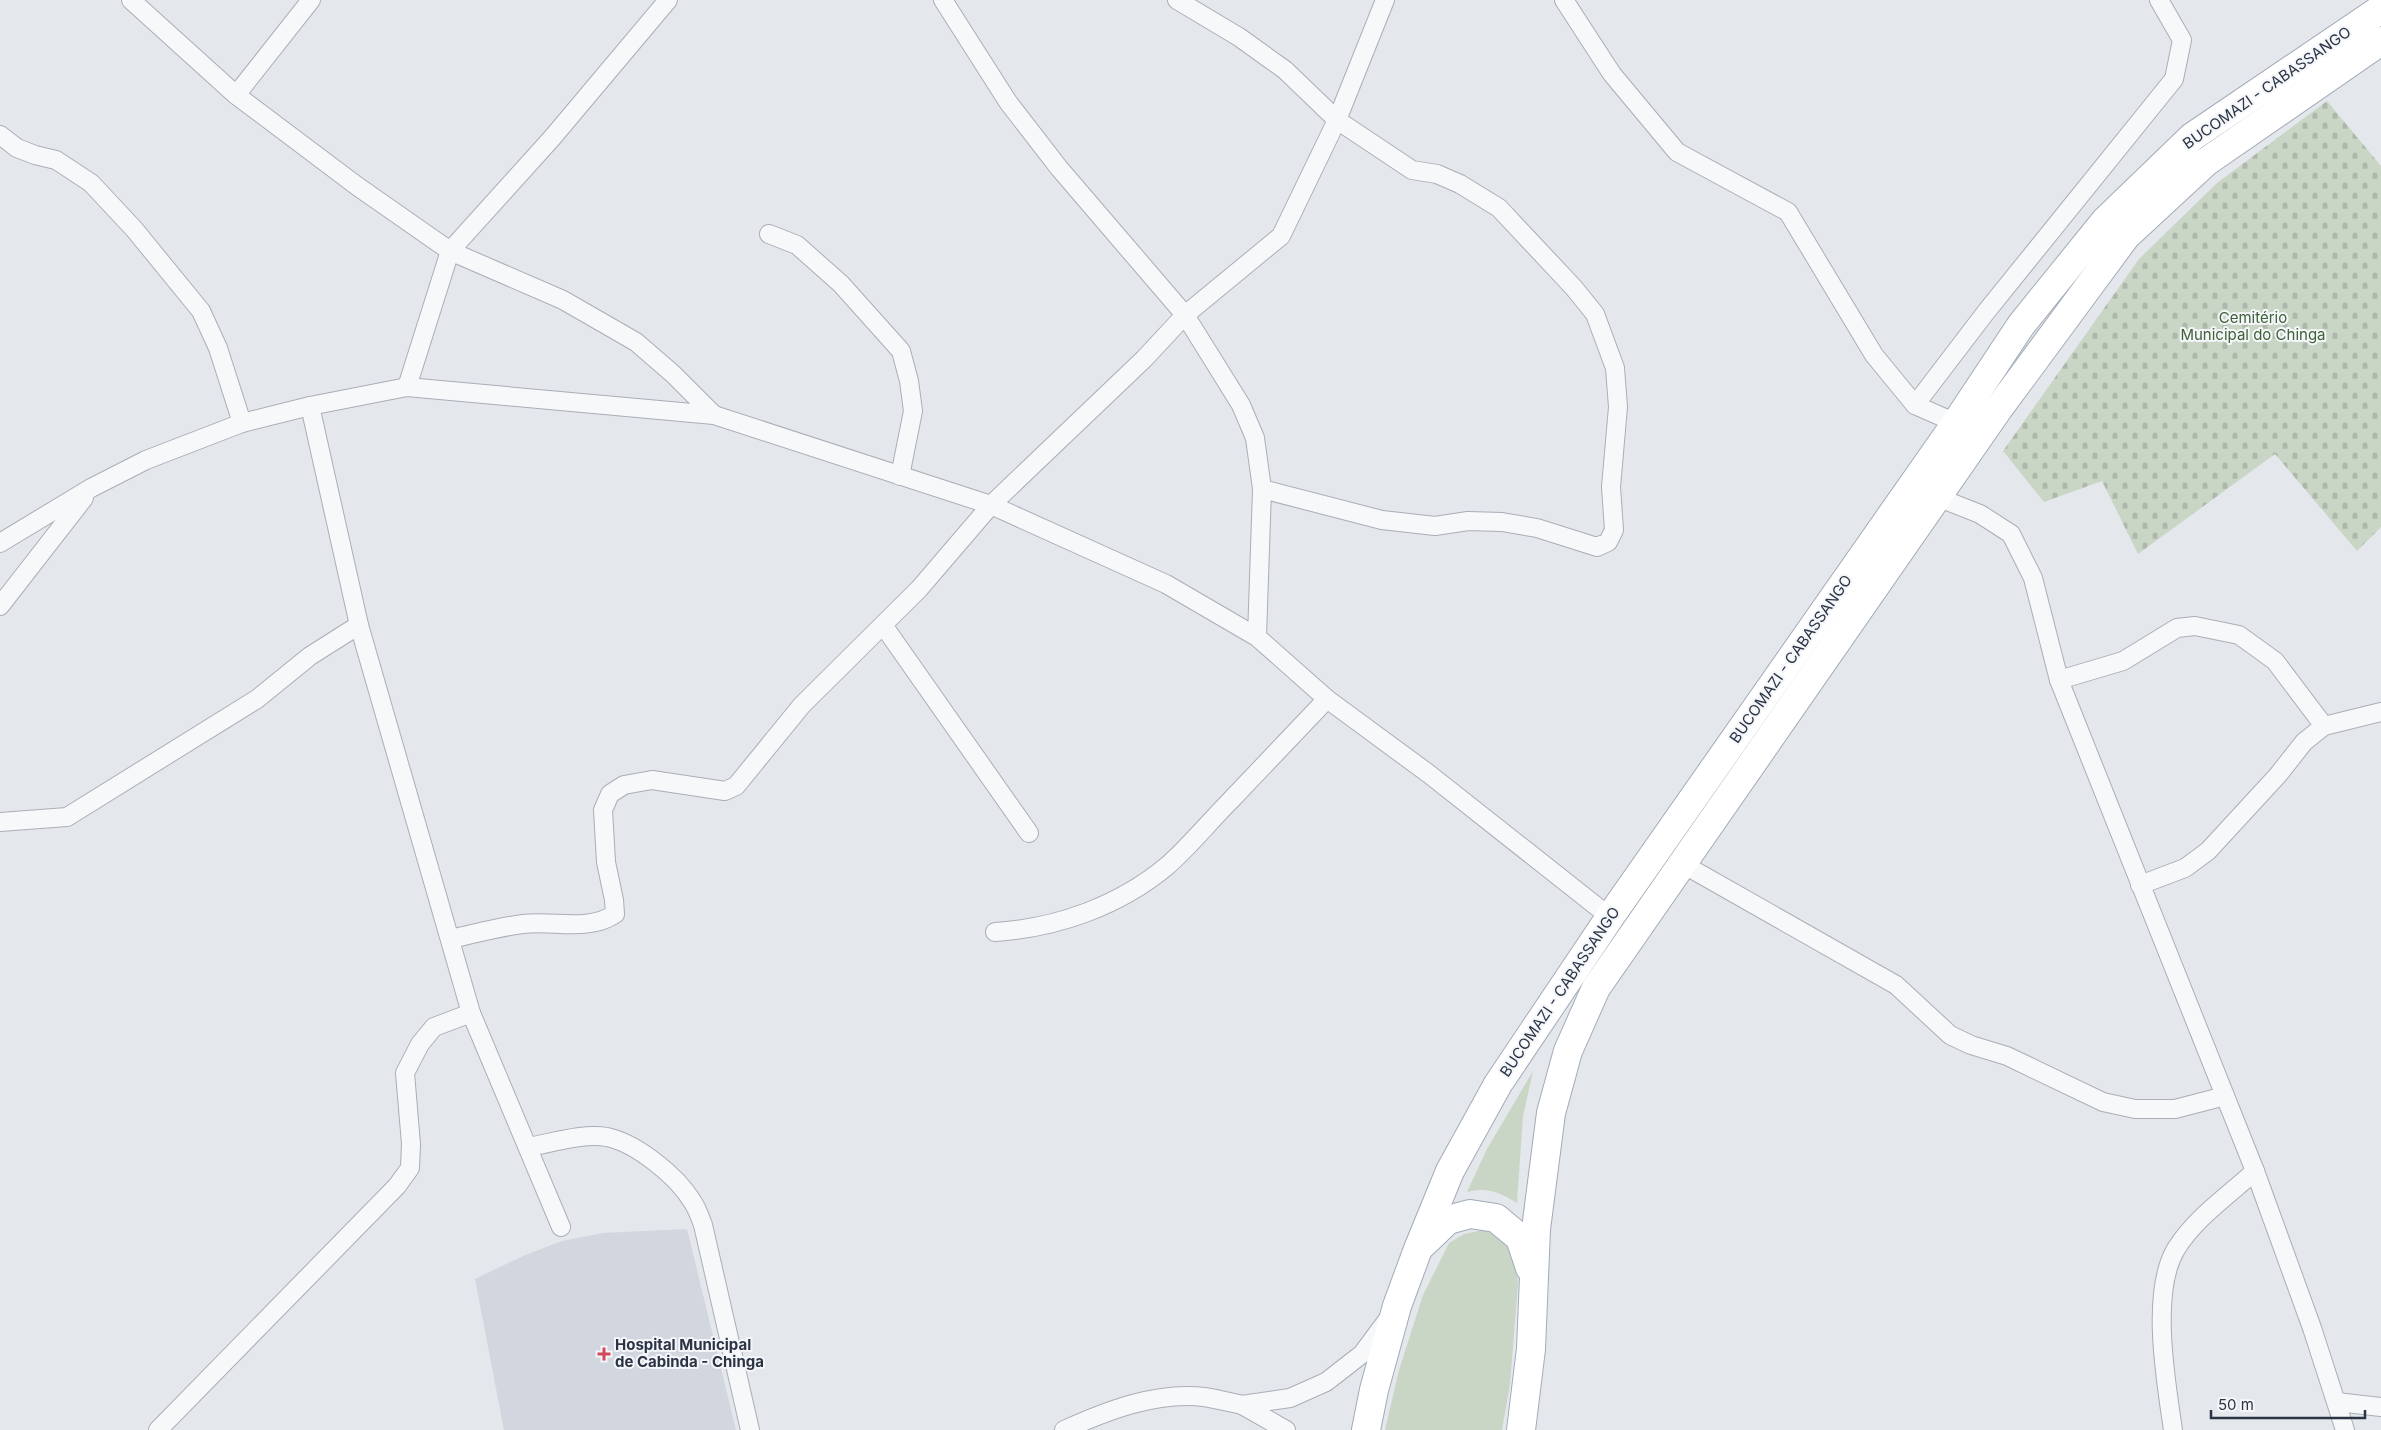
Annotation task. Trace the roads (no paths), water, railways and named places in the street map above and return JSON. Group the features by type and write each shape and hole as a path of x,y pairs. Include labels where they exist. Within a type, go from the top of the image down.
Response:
{"main road":[{"name":"BUCOMAZI - CABASSANGO","path":"1366,1430 1374,1390 1397,1306 1418,1249 1450,1171 1498,1084 1610,917 1956,423 2022,325 2105,221 2192,137 2381,9"},
{"name":"BUCOMAZI - CABASSANGO","path":"1521,1430 1531,1349 1536,1229 1550,1122 1568,1051 1596,988 1681,863 1999,408 2126,236 2206,162 2381,41"},
{"path":"1418,1249 1448,1220 1470,1214 1496,1218 1520,1238 1535,1284"}],"street":[{"path":"132,0 236,95 357,186 450,251 564,300 600,319 636,342 673,374 714,415"},
{"path":"236,95 310,0"},
{"path":"407,387 450,251 552,138 668,0"},
{"path":"943,0 1008,102 1059,168 1185,315 1241,405 1255,438 1262,489 1257,638"},
{"path":"1177,0 1239,37 1285,70 1337,120 1412,170 1445,177 1499,208 1574,288 1595,314 1615,368 1618,407 1612,487 1614,530 1608,542 1597,547 1538,528 1502,522 1468,521 1435,526 1382,520 1262,489"},
{"path":"450,939 524,924 585,924 605,921 615,914 606,862 602,810 610,794 624,785 652,780 724,791 736,786 802,705 919,589 991,505 1144,359 1185,315 1281,236 1337,120 1384,0"},
{"path":"1564,0 1612,74 1677,152 1788,212 1874,355 1915,405 1956,423"},
{"path":"1915,405 2016,274 2174,79 2182,40 2159,0"},
{"path":"0,135 17,148 35,156 56,160 91,183 134,229 201,311 218,348 242,423"},
{"path":"769,234 798,245 841,284 901,351 909,381 913,411 900,476"},
{"path":"0,543 91,488 146,460 242,423 310,406 407,387 714,415 991,505 1166,584 1257,638 1328,699 1429,774 1610,917"},
{"path":"310,406 359,625 471,1013 561,1227"},
{"path":"0,606 91,488"},
{"path":"1937,497 1980,514 2012,534 2033,578 2059,680 2255,1171 2346,1430"},
{"path":"0,822 67,817 257,699 310,656 359,625"},
{"path":"883,625 1029,833"},
{"path":"2059,680 2123,661 2177,628 2195,626 2239,635 2275,661 2324,726"},
{"path":"996,932 1027,930 1073,917 1106,904 1133,890 1160,871 1328,699"},
{"path":"2140,885 2185,868 2208,851 2278,774 2304,742 2324,726 2381,712"},
{"path":"1681,863 1896,985 1950,1035 1970,1045 2007,1056 2103,1102 2135,1110 2175,1109 2225,1096"},
{"path":"158,1430 397,1186 410,1168 405,1073 420,1044 434,1026 471,1013"},
{"path":"528,1147 576,1138 607,1137 628,1145 654,1161 688,1195 703,1225 750,1430"},
{"path":"2173,1430 2164,1370 2162,1313 2166,1275 2176,1249 2200,1221 2255,1171"},
{"path":"1242,1405 1290,1398 1326,1382 1362,1354 1397,1306"},
{"path":"1064,1430 1103,1412 1152,1399 1202,1397 1242,1405 1286,1430"},
{"path":"2337,1402 2381,1407"}],"place":[{"name":"Hospital Municipal de Cabinda - Chinga","path":"604,1354"}],"park label":[{"name":"Cemitério Municipal do Chinga","path":"2253,326"}]}
